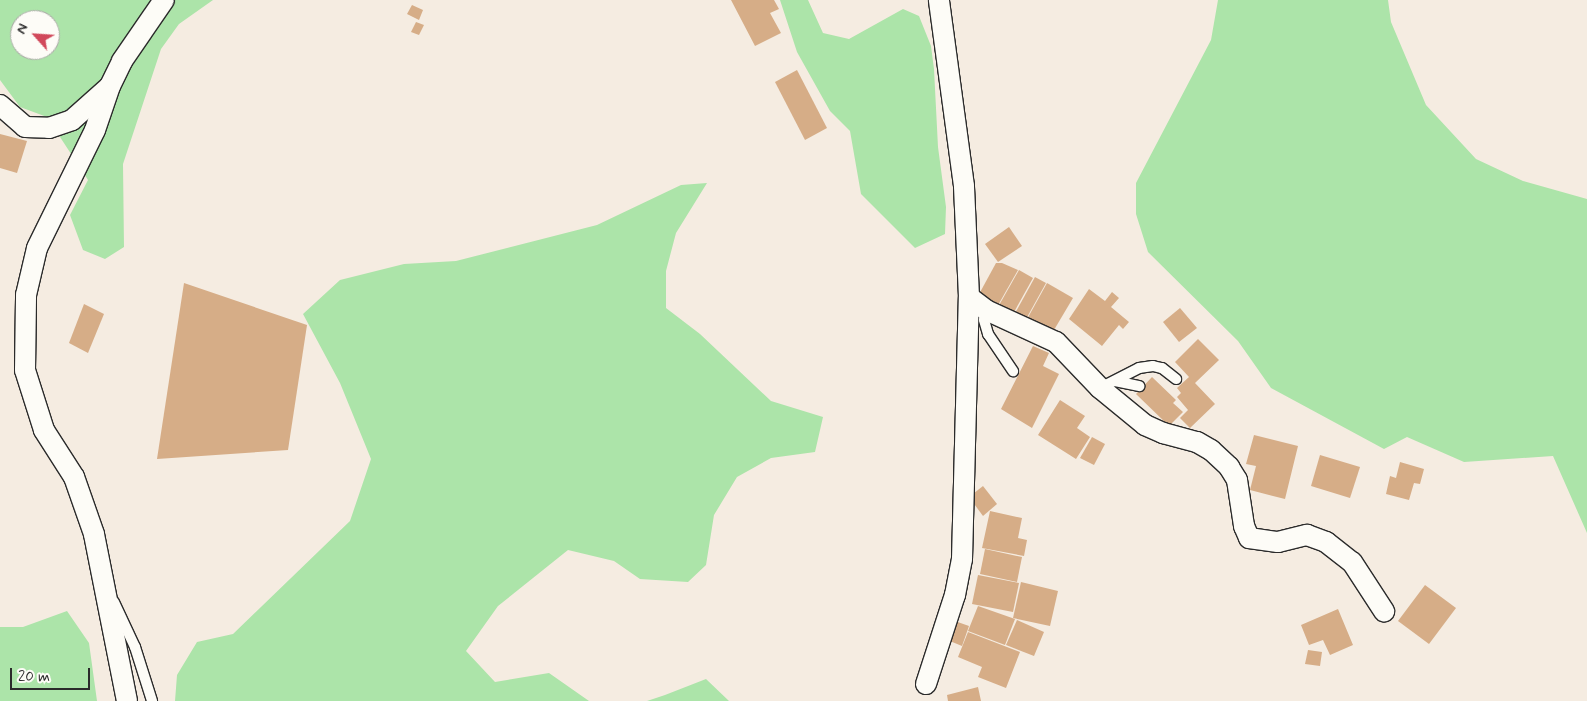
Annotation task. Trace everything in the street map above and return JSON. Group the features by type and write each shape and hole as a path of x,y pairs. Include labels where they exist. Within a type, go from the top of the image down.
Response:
{"street":[{"path":"127,701 101,571 83,499 74,477 44,430 25,370 26,295 37,248 95,130 110,86 122,61 164,0"},
{"path":"926,684 954,595 962,559 969,297 964,186 939,0"},
{"path":"0,105 26,127 49,128 72,120 110,86"},
{"path":"969,297 986,310 1056,342 1107,385 1145,425 1162,433 1197,442 1229,467 1237,480 1244,526 1249,538 1278,542 1307,535 1326,542 1352,562 1384,611"}],"lane":[{"path":"986,310 984,320 988,334 1013,371"},
{"path":"1107,385 1140,368 1153,366 1162,368 1176,379"},
{"path":"1107,385 1139,386"},
{"path":"101,571 135,647 152,701"}],"green space":[{"path":"0,0 213,0 179,24 161,49 123,164 124,247 105,259 83,250 70,215 88,180 47,117 20,107 0,80"},
{"path":"780,0 808,0 823,33 849,39 903,9 919,16 931,46 934,69 938,147 946,207 945,234 915,248 861,194 850,131 830,111 797,52"},
{"path":"1218,0 1388,0 1391,22 1426,105 1476,159 1523,181 1587,199 1587,533 1553,456 1464,462 1407,437 1384,449 1271,388 1238,341 1148,252 1136,214 1136,183 1211,40"},
{"path":"707,183 676,233 666,271 666,308 700,334 771,401 823,417 815,452 771,458 737,477 714,515 706,565 688,582 640,579 614,561 568,550 498,606 466,651 495,682 549,673 589,701 175,701 177,675 197,642 233,634 350,521 371,459 340,383 303,314 340,280 404,264 456,261 597,225 681,185"},
{"path":"67,611 89,643 97,701 0,701 0,627 23,627"},
{"path":"706,679 729,701 647,701 665,695"}],"building":[{"path":"731,0 774,0 779,9 770,13 781,33 755,46"},
{"path":"412,5 423,10 419,20 407,14"},
{"path":"416,22 424,25 419,35 411,32"},
{"path":"797,70 827,128 805,140 775,82"},
{"path":"0,134 27,141 17,173 0,168"},
{"path":"1009,227 1022,246 998,262 985,244"},
{"path":"996,263 1002,263 1018,270 997,307 978,296"},
{"path":"1019,270 1033,278 1013,314 998,307"},
{"path":"1035,277 1046,283 1025,321 1014,315"},
{"path":"184,283 307,325 288,450 157,459"},
{"path":"1047,283 1073,298 1051,335 1026,321"},
{"path":"1089,289 1105,301 1112,292 1119,298 1111,307 1129,322 1123,329 1119,325 1102,346 1069,319"},
{"path":"84,304 104,314 88,353 69,343"},
{"path":"1180,308 1197,328 1179,342 1163,322"},
{"path":"1198,339 1219,360 1195,383 1215,404 1190,428 1180,418 1188,410 1177,397 1181,393 1177,388 1189,377 1175,362"},
{"path":"1033,346 1049,353 1043,366 1059,374 1032,428 1001,409"},
{"path":"1152,377 1176,400 1173,403 1183,412 1169,426 1136,394"},
{"path":"1060,400 1085,416 1077,428 1090,437 1076,459 1038,435"},
{"path":"1254,435 1298,446 1285,499 1250,490 1256,466 1246,464"},
{"path":"1092,437 1105,444 1094,465 1080,458"},
{"path":"1320,455 1360,467 1350,498 1311,486"},
{"path":"1400,462 1424,469 1420,484 1414,483 1409,500 1386,494 1390,476 1396,478"},
{"path":"983,486 997,504 983,516 969,497"},
{"path":"990,511 1022,518 1018,538 1027,540 1024,556 982,548"},
{"path":"985,549 1022,557 1017,582 980,574"},
{"path":"978,575 1019,583 1013,612 972,604"},
{"path":"1021,582 1058,591 1050,626 1013,618"},
{"path":"1425,585 1456,608 1429,644 1398,621"},
{"path":"978,606 1015,619 1005,645 968,631"},
{"path":"1338,609 1353,645 1330,655 1323,640 1309,645 1301,625"},
{"path":"952,620 969,626 962,646 945,639"},
{"path":"1017,620 1044,632 1034,656 1006,645"},
{"path":"968,632 1020,652 1006,688 978,677 982,667 958,657"},
{"path":"1308,650 1322,652 1320,666 1305,664"},
{"path":"978,687 981,701 948,701 947,695"}]}
